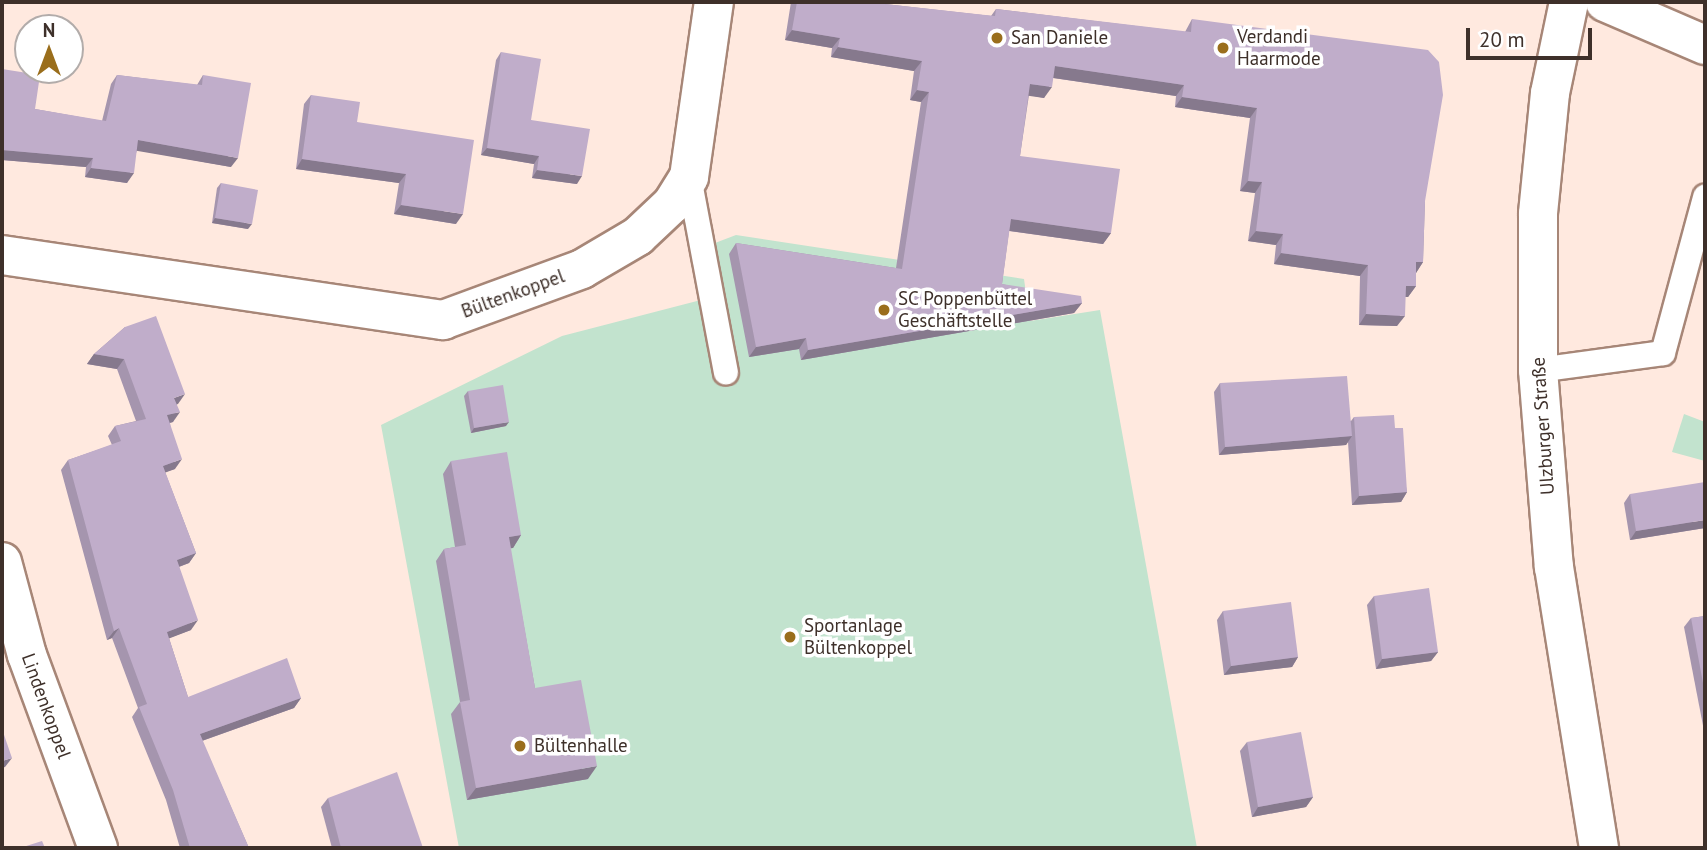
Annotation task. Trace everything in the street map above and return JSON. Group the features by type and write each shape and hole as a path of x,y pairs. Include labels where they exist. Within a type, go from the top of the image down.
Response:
{"street":[{"path":"689,177 714,2"},
{"name":"Ulzburger Straße","path":"1569,2 1550,93 1538,214 1538,370 1554,567 1599,848"},
{"path":"1605,2 1705,46"},
{"name":"Bültenkoppel","path":"2,255 443,320 604,256 638,236 689,177"},
{"name":"Lindenkoppel","path":"2,562 27,654 98,848"}],"lane":[{"path":"689,177 726,373"},
{"path":"1538,370 1663,353 1705,197"}],"green space":[{"name":"Sportanlage Bültenkoppel","path":"736,235 1024,279 1030,321 1100,310 1197,848 459,848 381,425 562,336 724,294 715,243"},
{"path":"1684,414 1705,422 1705,461 1672,452"}],"building":[{"path":"797,2 876,2 995,16 996,9 1191,32 1192,19 1428,50 1439,62 1443,95 1425,201 1423,262 1416,262 1416,286 1406,286 1405,316 1366,314 1368,265 1281,253 1283,234 1256,231 1262,182 1248,181 1257,108 1182,97 1184,85 1055,66 1052,87 1030,84 1020,156 1120,169 1111,233 1011,219 1002,284 1081,296 1082,303 808,350 806,338 756,347 736,243 902,269 929,92 917,90 922,61 838,47 840,38 792,30"},
{"path":"501,52 541,59 531,120 590,129 582,176 537,170 539,156 487,148"},
{"path":"2,69 14,71 14,84 39,84 35,109 106,121 117,75 202,85 203,75 251,83 238,158 138,140 134,173 91,168 93,158 2,150"},
{"path":"311,95 360,102 357,122 474,140 463,214 401,205 406,174 302,159"},
{"path":"221,183 258,190 252,224 215,218"},
{"path":"156,316 185,394 174,398 180,412 167,415 182,459 163,466 196,553 177,560 198,620 167,632 188,697 287,658 301,698 200,734 249,848 190,848 173,790 139,707 147,704 119,628 114,631 68,460 121,441 115,426 146,419 124,359 94,354 125,327"},
{"path":"1347,376 1352,436 1225,447 1220,383"},
{"path":"503,385 509,422 474,428 468,391"},
{"path":"1394,415 1395,428 1403,428 1407,492 1359,496 1354,417"},
{"path":"507,452 521,535 509,537 535,688 581,680 597,766 476,788 460,702 470,700 444,549 466,545 451,461"},
{"path":"1705,482 1705,520 1636,531 1630,494"},
{"path":"1429,588 1438,652 1382,659 1374,596"},
{"path":"1291,602 1298,657 1231,666 1223,611"},
{"path":"1705,616 1705,694 1691,618"},
{"path":"2,729 12,758 2,761"},
{"path":"1301,732 1313,797 1258,807 1247,742"},
{"path":"397,772 423,848 341,848 328,798"},
{"path":"42,841 45,848 20,848"}],"place":[{"name":"San Daniele","path":"997,38"},
{"name":"Verdandi Haarmode","path":"1223,48"},
{"name":"SC Poppenbüttel Geschäftstelle","path":"884,310"},
{"name":"Sportanlage Bültenkoppel","path":"790,637"},
{"name":"Bültenhalle","path":"520,746"}]}
